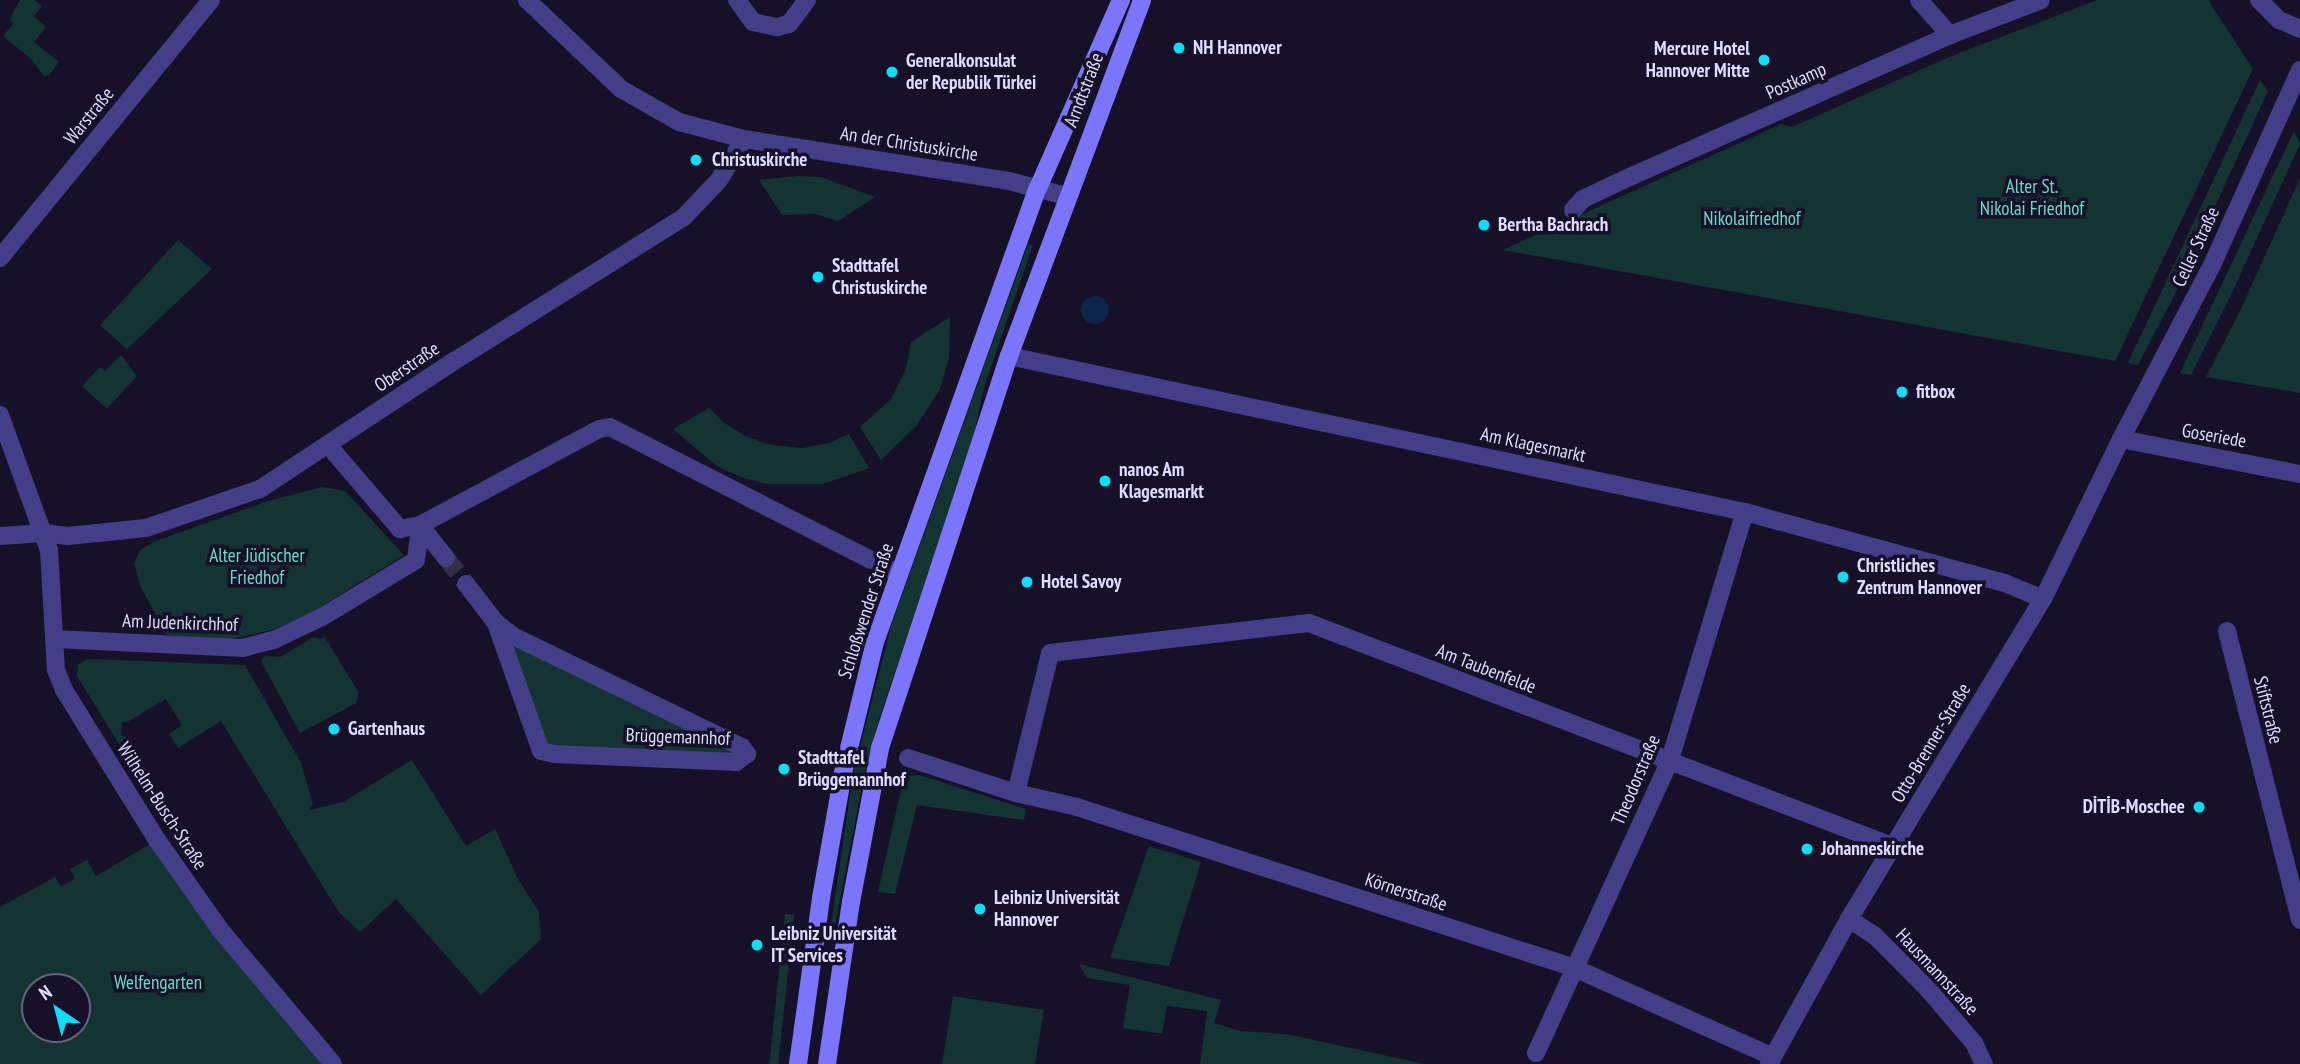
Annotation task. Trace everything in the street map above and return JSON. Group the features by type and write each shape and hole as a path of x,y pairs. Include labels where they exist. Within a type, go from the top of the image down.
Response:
{"main road":[{"name":"Arndtstraße","path":"1038,188 1121,0"},
{"name":"Arndtstraße","path":"1066,197 1142,0"},
{"name":"Schloßwender Straße","path":"798,1064 821,898 843,773 875,642 1038,188"},
{"path":"827,1064 850,902 880,748 1009,356 1066,197"}],"street":[{"name":"Warstraße","path":"0,258 211,0"},
{"name":"An der Christuskirche","path":"527,0 621,89 679,122 744,139 1009,181 1066,197"},
{"path":"737,0 753,22 777,27 789,24 807,0"},
{"path":"1919,0 1950,35"},
{"name":"Postkamp","path":"1573,210 1583,199 1623,180 1950,35 2041,0"},
{"path":"2259,0 2279,20 2300,29"},
{"name":"Celler Straße","path":"2121,439 2212,265 2299,74"},
{"name":"Oberstraße","path":"0,536 43,533 68,536 146,528 260,489 466,353 684,217 719,180 744,139"},
{"name":"Am Klagesmarkt","path":"1009,356 1745,512 1985,577 2043,599"},
{"name":"Wilhelm-Busch-Straße","path":"2,425 49,550 56,670 64,690 157,840 222,932 333,1064"},
{"path":"328,445 400,528 420,526 599,429 610,427 898,574"},
{"name":"Goseriede","path":"2121,439 2300,474"},
{"name":"Otto-Brenner-Straße","path":"1771,1060 1892,846 2043,599 2121,439"},
{"name":"Theodorstraße","path":"1535,1053 1669,764 1745,512"},
{"path":"420,526 446,558"},
{"name":"Am Judenkirchhof","path":"54,639 243,648 276,639 321,617 416,559 420,526"},
{"name":"Brüggemannhof","path":"466,584 496,623 513,636 742,747 747,754 736,762 554,754 541,751 496,623"},
{"name":"Am Taubenfelde","path":"1016,793 1050,653 1309,623 1669,764 1892,846"},
{"name":"Stiftstraße","path":"2227,631 2300,920"},
{"name":"Körnerstraße","path":"908,758 1016,793 1077,807 1573,967 1771,1060"},
{"name":"Hausmannstraße","path":"1849,919 1874,935 1927,988 1974,1043 1984,1064"}],"green space":[{"path":"20,0 35,0 42,6 34,16 46,27 34,42 59,62 49,75 44,76 31,59 3,36 14,23 10,19"},
{"name":"Alter St. Nikolai Friedhof","path":"2097,0 2208,0 2253,69 2115,361 1503,250 1781,124 1792,127 1947,58"},
{"path":"2260,80 2268,91 2172,300 2138,365 2128,363"},
{"path":"2294,131 2300,144 2230,297 2191,375 2180,373"},
{"path":"798,176 821,177 875,197 838,221 815,214 782,215 759,180"},
{"path":"2300,178 2300,393 2206,377 2241,309"},
{"path":"178,240 212,269 127,349 100,325"},
{"path":"1028,244 1033,245 984,387 972,445 878,722 864,776 835,925 831,925 853,774 892,623"},
{"path":"950,317 949,358 940,389 917,425 881,460 860,427 891,399 906,369 911,342"},
{"path":"121,355 137,376 107,409 82,386 100,367 105,371"},
{"path":"709,408 723,422 745,436 771,445 803,448 829,443 849,434 869,468 823,484 766,484 741,477 718,467 673,429"},
{"name":"Alter Jüdischer Friedhof","path":"322,487 345,491 404,555 304,617 272,630 231,639 166,635 140,585 134,563 140,550 153,542 268,501"},
{"path":"496,623 747,754 541,751"},
{"path":"324,636 359,693 356,703 300,733 261,661 265,656 280,657 314,637 322,639"},
{"path":"88,659 245,665 301,763 313,804 309,810 343,802 412,760 466,846 495,829 518,879 539,912 541,939 481,995 396,899 360,932 338,911 221,721 178,748 169,734 182,725 166,699 127,722 122,722 121,736 125,736 145,768 137,773 77,676 78,664"},
{"path":"920,775 1026,809 1024,820 917,805 895,894 878,892 902,785 908,776"},
{"name":"Welfengarten","path":"157,840 333,1064 0,1064 0,907 55,877 61,886 75,879 70,869 87,860 96,876"},
{"path":"1149,846 1201,862 1169,966 1110,958"},
{"path":"785,914 794,915 778,1064 769,1064"},
{"path":"1079,964 1221,1000 1214,1023 1240,1031 1286,1034 1425,1064 1200,1064 1207,1011 1167,1006 1162,1034 1123,1028 1130,985 1087,978"},
{"path":"953,996 1044,1010 1035,1064 942,1064"}],"water":[{"path":"1095,296 1105,300 1109,310 1105,320 1095,324 1085,320 1081,310 1085,300"}],"tunnel":[{"path":"446,558 466,584"}],"place":[{"name":"NH Hannover","path":"1179,48"},
{"name":"Mercure Hotel Hannover Mitte","path":"1764,60"},
{"name":"Generalkonsulat der Republik Türkei","path":"892,72"},
{"name":"Christuskirche","path":"696,160"},
{"name":"Bertha Bachrach","path":"1484,225"},
{"name":"Stadttafel Christuskirche","path":"818,277"},
{"name":"fitbox","path":"1902,392"},
{"name":"nanos Am Klagesmarkt","path":"1105,481"},
{"name":"Christliches Zentrum Hannover","path":"1843,577"},
{"name":"Hotel Savoy","path":"1027,582"},
{"name":"Gartenhaus","path":"334,729"},
{"name":"Stadttafel Brüggemannhof","path":"784,769"},
{"name":"DİTİB-Moschee","path":"2199,807"},
{"name":"Johanneskirche","path":"1807,849"},
{"name":"Leibniz Universität Hannover","path":"980,909"},
{"name":"Leibniz Universität IT Services","path":"757,945"}],"park label":[{"name":"Nikolaifriedhof","path":"1752,219"}]}
